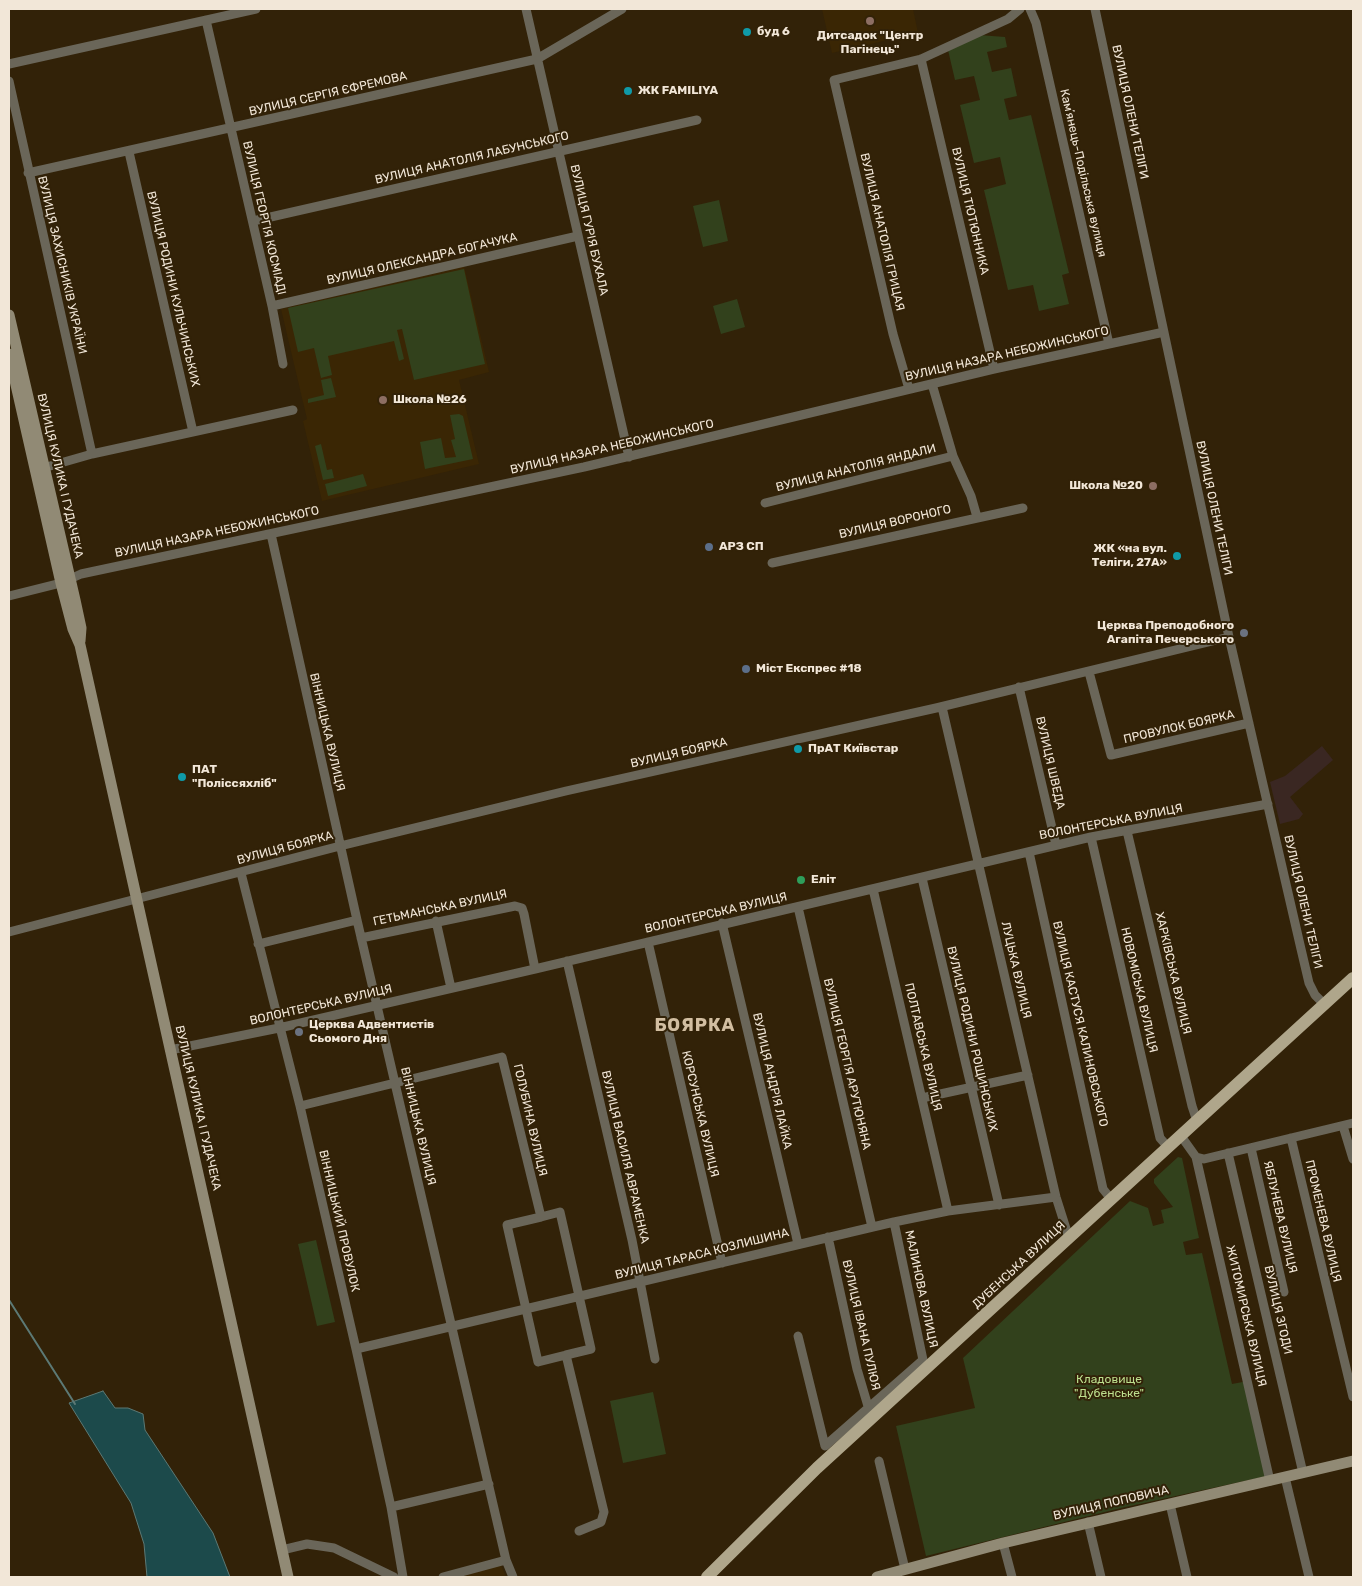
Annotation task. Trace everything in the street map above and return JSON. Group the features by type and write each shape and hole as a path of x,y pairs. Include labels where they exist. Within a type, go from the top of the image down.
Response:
{"main road":[{"name":"ВУЛИЦЯ КУЛИКА І ГУДАЧЕКА","path":"9,314 43,468 73,629 80,645 288,1577"},
{"name":"ВУЛИЦЯ КУЛИКА І ГУДАЧЕКА","path":"9,354 65,581"},
{"name":"ДУБЕНСЬКА ВУЛИЦЯ","path":"707,1577 870,1413 1069,1238 1353,978"},
{"name":"ВУЛИЦЯ ПОПОВИЧА","path":"877,1577 1088,1522 1353,1461"}],"street":[{"path":"9,64 256,9"},
{"name":"ВУЛИЦЯ ГУРІЯ БУХАЛА","path":"526,9 629,457"},
{"name":"ВУЛИЦЯ СЕРГІЯ ЄФРЕМОВА","path":"28,173 129,152 538,59 622,9"},
{"path":"921,59 1008,19 1020,9"},
{"name":"Камʼянець-Подільська вулиця","path":"1030,9 1036,23 1109,344"},
{"name":"ВУЛИЦЯ ОЛЕНИ ТЕЛІГИ","path":"1095,9 1229,638 1309,983 1315,995 1325,1005"},
{"name":"ВУЛИЦЯ ГЕОРГІЯ КОСМІАДІ","path":"206,20 272,306 283,364"},
{"name":"ВУЛИЦЯ АНАТОЛІЯ ГРИЦАЯ","path":"909,389 893,334 834,80 921,59"},
{"name":"ВУЛИЦЯ ТЮТЮННИКА","path":"921,59 994,369"},
{"name":"ВУЛИЦЯ ЗАХИСНИКІВ УКРАЇНИ","path":"9,81 92,454"},
{"name":"ВУЛИЦЯ АНАТОЛІЯ ЛАБУНСЬКОГО","path":"252,221 558,150 697,120"},
{"name":"ВУЛИЦЯ РОДИНИ КУЛЬЧИНСЬКИХ","path":"129,152 193,432"},
{"name":"ВУЛИЦЯ ОЛЕКСАНДРА БОГАЧУКА","path":"272,306 578,236"},
{"name":"ВУЛИЦЯ НАЗАРА НЕБОЖИНСЬКОГО","path":"9,596 65,581 81,574 629,457 994,369 1164,332"},
{"name":"ВУЛИЦЯ АНАТОЛІЯ ЯНДАЛИ","path":"932,384 953,456 972,496 977,517"},
{"path":"43,468 92,454 293,410"},
{"name":"ВУЛИЦЯ АНАТОЛІЯ ЯНДАЛИ","path":"765,503 953,456"},
{"name":"ВУЛИЦЯ ВОРОНОГО","path":"772,563 1024,508"},
{"name":"ВІННИЦЬКА ВУЛИЦЯ","path":"271,534 356,920 453,1326 506,1560 513,1577"},
{"name":"ВУЛИЦЯ БОЯРКА","path":"9,932 340,846 566,791 942,706 1229,638"},
{"name":"ПРОВУЛОК БОЯРКА","path":"1089,672 1111,755 1249,723"},
{"name":"ВУЛИЦЯ ШВЕДА","path":"1019,688 1056,845"},
{"name":"ЛУЦЬКА ВУЛИЦЯ","path":"942,706 1056,1197 1069,1238"},
{"name":"ВОЛОНТЕРСЬКА ВУЛИЦЯ","path":"170,1050 279,1028 535,969 722,923 798,907 1091,837 1268,804"},
{"name":"ХАРКІВСЬКА ВУЛИЦЯ","path":"1128,831 1197,1121"},
{"name":"НОВОМІСЬКА ВУЛИЦЯ","path":"1091,837 1160,1138 1168,1146"},
{"name":"ВУЛИЦЯ КАСТУСЯ КАЛИНОВСЬКОГО","path":"1028,852 1103,1189 1112,1199"},
{"name":"ВІННИЦЬКИЙ ПРОВУЛОК","path":"241,873 300,1106 356,1349 391,1508 403,1577"},
{"name":"ВУЛИЦЯ РОДИНИ РОЩИНСЬКИХ","path":"922,878 999,1205"},
{"name":"ПОЛТАВСЬКА ВУЛИЦЯ","path":"873,889 948,1212"},
{"name":"ГЕТЬМАНСЬКА ВУЛИЦЯ","path":"361,938 497,908 515,906 522,908 535,969"},
{"name":"ВУЛИЦЯ ГЕОРГІЯ АРУТЮНЯНА","path":"798,907 872,1227"},
{"path":"258,944 356,920"},
{"path":"436,921 451,988"},
{"name":"ВУЛИЦЯ АНДРІЯ ЛАЙКА","path":"722,923 798,1244"},
{"name":"КОРСУНСЬКА ВУЛИЦЯ","path":"648,942 722,1263"},
{"name":"ВУЛИЦЯ ВАСИЛЯ АВРАМЕНКА","path":"568,961 632,1240 655,1359"},
{"name":"ГОЛУБИНА ВУЛИЦЯ","path":"300,1106 502,1057 540,1217"},
{"path":"922,1098 1028,1075"},
{"path":"1181,1136 1196,1157 1204,1159 1353,1123"},
{"path":"1343,1126 1353,1159"},
{"name":"ПРОМЕНЕВА ВУЛИЦЯ","path":"1291,1138 1353,1397"},
{"name":"ЯБЛУНЕВА ВУЛИЦЯ","path":"1251,1148 1284,1292"},
{"name":"ВУЛИЦЯ ЗГОДИ","path":"1228,1153 1304,1473"},
{"name":"ЖИТОМИРСЬКА ВУЛИЦЯ","path":"1196,1157 1270,1481"},
{"name":"ВУЛИЦЯ ТАРАСА КОЗЛИШИНА","path":"356,1349 894,1222 948,1212 1056,1197"},
{"path":"560,1212 591,1349 538,1362 507,1225 540,1217 560,1212"},
{"name":"МАЛИНОВА ВУЛИЦЯ","path":"870,1413 923,1360 894,1222"},
{"name":"ВУЛИЦЯ ІВАНА ПУЛЮЯ","path":"828,1237 856,1369 870,1413"},
{"path":"798,1336 825,1446 870,1413"},
{"path":"566,1355 604,1512 601,1522 580,1531"},
{"path":"879,1461 898,1573"},
{"path":"1285,1477 1309,1577"},
{"path":"391,1508 489,1484"},
{"path":"1170,1504 1187,1577"},
{"path":"1088,1522 1101,1577"},
{"path":"1003,1543 1012,1577"},
{"path":"282,1550 307,1544 334,1548 394,1577"},
{"path":"444,1577 506,1560"}],"shaded area":[{"name":"Дитсадок \"Центр Пагінець\"","path":"822,9 913,9 918,33 832,53"},
{"name":"Школа №26","path":"464,266 489,372 459,380 479,464 322,501 303,421 307,419 281,309"},
{"path":"1322,746 1333,760 1290,797 1303,814 1299,819 1280,824 1270,782 1285,776"},
{"path":"501,1565 506,1577 454,1577"}],"green space":[{"path":"979,35 1005,37 1007,47 987,52 992,72 1011,68 1017,96 1004,99 1009,120 1031,115 1069,273 1062,275 1069,304 1039,311 1033,285 1008,290 984,190 1006,184 1000,157 974,163 960,105 980,100 974,76 955,80 948,50"},
{"path":"719,200 728,241 703,247 693,206"},
{"path":"464,269 485,364 414,380 402,329 397,330 404,359 399,361 394,341 328,356 332,375 321,378 314,348 298,352 288,308"},
{"path":"737,299 745,327 721,334 713,306"},
{"path":"331,378 336,397 308,403 308,399 324,395 321,380"},
{"path":"459,414 463,416 473,459 425,469 420,442 441,438 445,458 456,457 451,440 455,439 450,415"},
{"path":"321,444 327,470 332,469 334,478 323,480 315,446"},
{"path":"363,474 367,486 328,496 325,484"},
{"name":"Кладовище \"Дубенське\"","path":"1178,1157 1182,1158 1199,1238 1183,1242 1186,1255 1202,1253 1232,1384 1248,1381 1267,1476 1121,1508 926,1556 896,1426 975,1408 963,1358 1130,1201 1148,1208 1153,1226 1164,1223 1161,1210 1173,1207 1154,1183 1154,1179"},
{"path":"316,1240 335,1322 317,1326 298,1244"},
{"path":"653,1392 666,1454 623,1463 610,1401"}],"water":[{"path":"103,1391 115,1408 128,1408 143,1414 145,1430 213,1533 230,1577 147,1577 144,1544 131,1503 69,1403"}],"waterway":[{"path":"9,1300 75,1404"}],"place":[{"name":"Дитсадок \"Центр Пагінець\"","path":"870,21"},
{"name":"буд 6","path":"747,32"},
{"name":"ЖК FAMILIYA","path":"628,91"},
{"name":"Школа №26","path":"383,400"},
{"name":"Школа №20","path":"1153,486"},
{"name":"АРЗ СП","path":"709,547"},
{"name":"ЖК «на вул. Теліги, 27А»","path":"1177,556"},
{"name":"Церква Преподобного Агапіта Печерського","path":"1244,633"},
{"name":"Міст Експрес #18","path":"746,669"},
{"name":"ПрАТ Київстар","path":"798,749"},
{"name":"ПАТ \"Поліссяхліб\"","path":"182,777"},
{"name":"Еліт","path":"801,880"},
{"name":"Церква Адвентистів Сьомого Дня","path":"299,1032"}],"district":[{"name":"БОЯРКА","path":"695,1026"}]}
